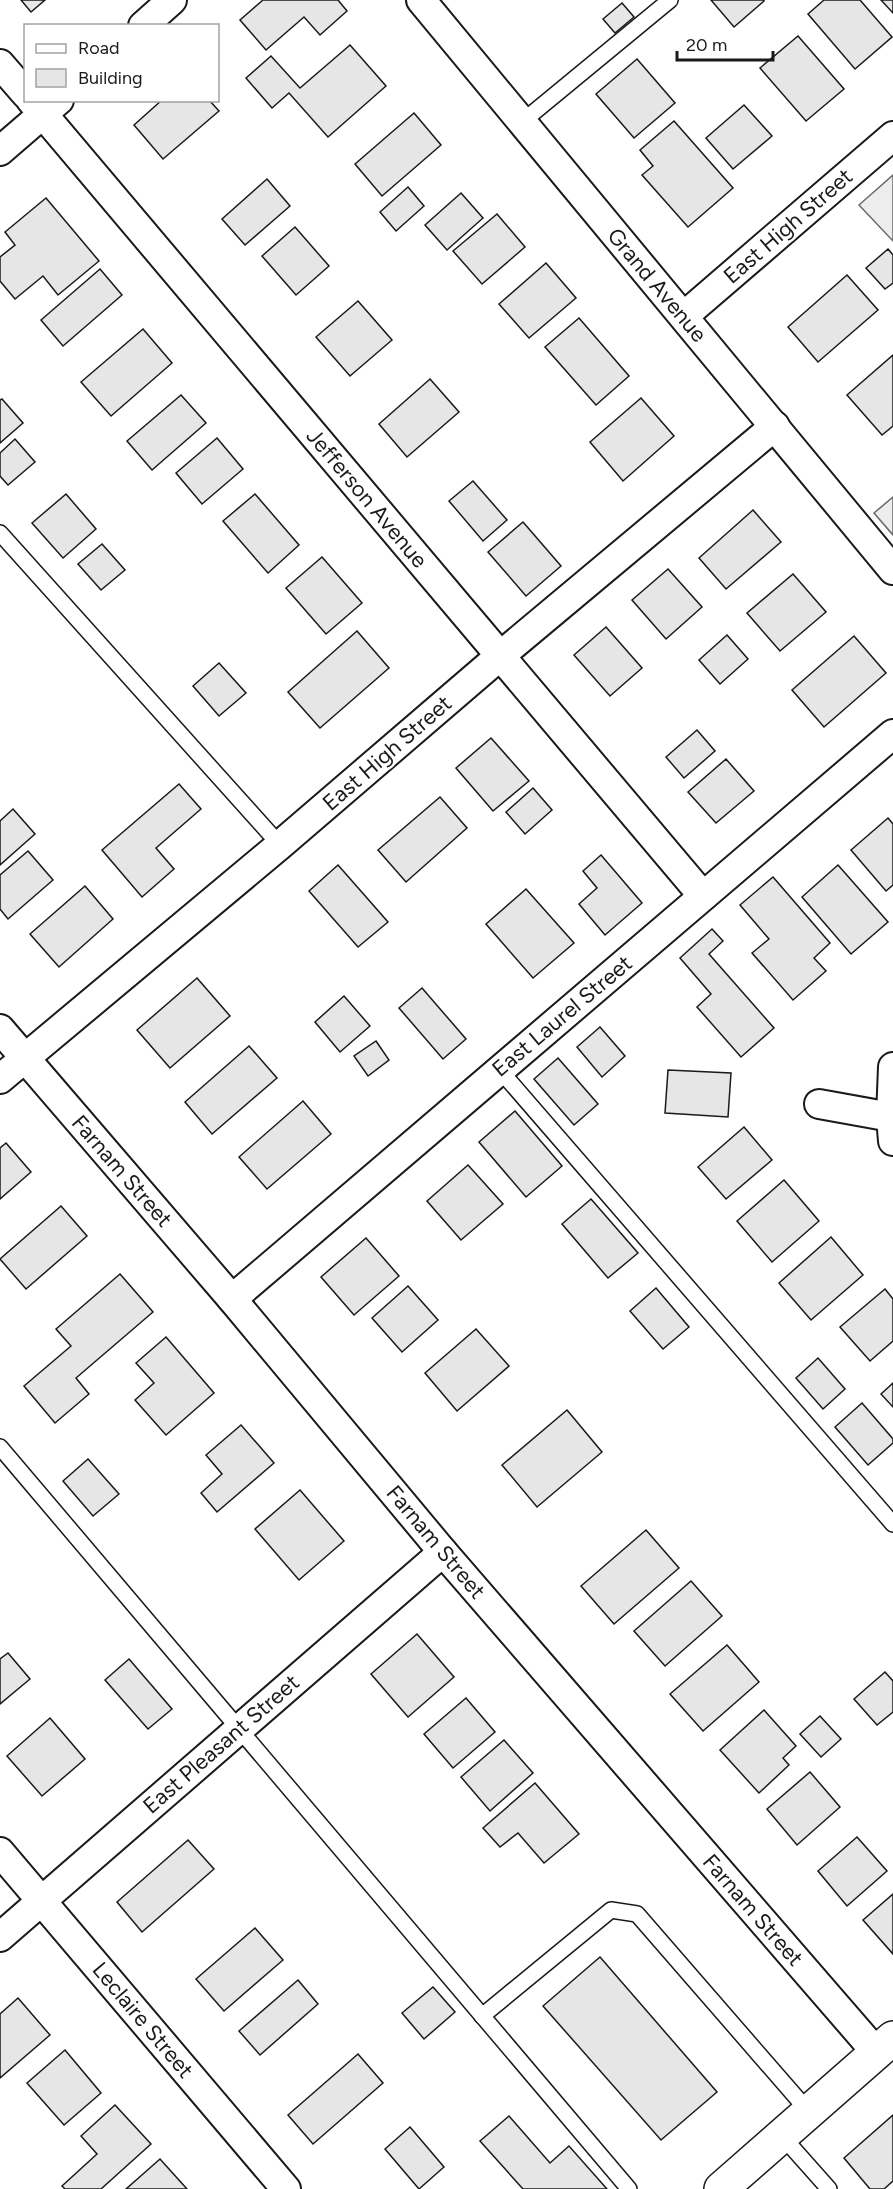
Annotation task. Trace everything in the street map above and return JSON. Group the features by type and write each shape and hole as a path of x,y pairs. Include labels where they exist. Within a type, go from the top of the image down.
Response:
{"main road":[{"path":"721,2189 884,2045"}],"street":[{"path":"145,24 172,0"},
{"name":"Grand Avenue","path":"421,0 893,570"},
{"name":"Jefferson Avenue","path":"0,64 24,87"},
{"path":"0,152 40,102"},
{"name":"Jefferson Avenue","path":"40,102 500,656 703,896"},
{"name":"East High Street","path":"684,316 893,136"},
{"name":"East High Street","path":"0,1079 775,426"},
{"name":"East Laurel Street","path":"232,1299 893,734"},
{"name":"Farnam Street","path":"0,1029 232,1299 443,1552 884,2045"},
{"path":"819,1104 892,1129 893,1067"},
{"name":"East Pleasant Street","path":"0,1937 443,1552"},
{"name":"Leclaire Street","path":"0,1852 286,2189"}],"lane":[{"path":"522,122 670,0"},
{"path":"0,532 280,845"},
{"path":"499,1069 893,1524"},
{"path":"0,1447 628,2189"},
{"path":"482,2016 611,1910 637,1914 808,2112"},
{"path":"782,2136 829,2189"}],"shaded area":[{"path":"893,175 893,241 859,205"},
{"path":"893,497 893,535 874,513"}],"building":[{"path":"21,0 45,0 31,12"},
{"path":"263,0 338,0 347,11 320,35 304,17 266,50 240,20"},
{"path":"711,0 764,0 764,1 734,27"},
{"path":"824,0 860,0 892,37 855,69 808,14"},
{"path":"881,0 893,0 893,13"},
{"path":"622,3 634,17 615,33 603,19"},
{"path":"798,36 844,89 806,121 760,68"},
{"path":"350,45 386,86 328,137 289,93 272,108 246,78 271,56 300,88"},
{"path":"637,59 675,103 634,138 596,94"},
{"path":"160,102 211,102 219,111 163,159 134,125"},
{"path":"744,105 772,136 733,169 706,138"},
{"path":"414,113 441,145 382,196 355,164"},
{"path":"674,121 733,188 688,227 642,175 653,166 640,150"},
{"path":"267,179 290,206 245,245 222,219"},
{"path":"408,187 424,206 396,231 380,212"},
{"path":"461,193 483,218 447,250 425,225"},
{"path":"46,198 99,261 58,295 43,276 15,299 0,281 0,257 15,245 5,232"},
{"path":"497,214 525,247 482,284 453,251"},
{"path":"295,227 329,266 296,295 262,256"},
{"path":"888,249 893,255 893,283 885,289 866,268"},
{"path":"546,263 576,298 529,338 499,304"},
{"path":"100,269 122,295 63,346 41,320"},
{"path":"847,275 878,310 818,362 788,327"},
{"path":"358,301 392,340 350,376 316,337"},
{"path":"579,318 629,376 596,405 545,347"},
{"path":"143,329 172,363 111,416 81,382"},
{"path":"893,355 893,426 882,435 847,395"},
{"path":"430,379 459,412 407,457 379,424"},
{"path":"181,395 206,423 152,470 127,441"},
{"path":"641,398 674,436 623,481 590,442"},
{"path":"2,399 23,423 0,443 0,400"},
{"path":"217,438 243,469 202,504 176,473"},
{"path":"15,439 35,462 8,485 0,476 0,453"},
{"path":"473,481 507,520 483,541 449,501"},
{"path":"66,494 96,529 63,558 32,523"},
{"path":"255,494 299,545 268,573 223,521"},
{"path":"753,510 781,542 726,589 699,558"},
{"path":"523,522 561,566 526,596 488,552"},
{"path":"102,544 125,570 101,590 78,564"},
{"path":"322,557 362,603 326,634 286,588"},
{"path":"668,569 702,607 666,639 632,600"},
{"path":"793,574 826,612 780,651 747,613"},
{"path":"606,627 642,668 610,696 574,655"},
{"path":"357,631 389,668 320,728 288,692"},
{"path":"727,635 748,659 720,684 699,660"},
{"path":"854,636 886,673 824,727 792,690"},
{"path":"219,663 246,693 219,716 193,686"},
{"path":"697,730 715,751 684,778 666,757"},
{"path":"491,738 529,781 493,811 456,768"},
{"path":"726,759 754,791 716,823 688,792"},
{"path":"179,784 201,809 156,848 174,869 142,897 102,850"},
{"path":"533,788 552,810 525,834 506,812"},
{"path":"440,797 467,828 406,882 378,850"},
{"path":"13,809 35,834 0,865 0,821"},
{"path":"888,818 893,824 893,885 886,891 851,850"},
{"path":"28,851 53,880 8,919 0,909 0,875"},
{"path":"601,855 642,903 605,935 579,904 597,888 583,871"},
{"path":"338,865 388,922 358,947 309,891"},
{"path":"838,865 888,922 851,954 802,897"},
{"path":"773,877 830,943 814,958 826,971 793,1000 752,953 769,939 740,905"},
{"path":"85,886 113,919 59,967 30,934"},
{"path":"526,889 574,943 533,978 486,924"},
{"path":"712,929 723,941 709,954 774,1028 741,1057 697,1007 711,994 680,958"},
{"path":"197,978 230,1016 170,1068 137,1030"},
{"path":"422,988 466,1039 443,1059 399,1008"},
{"path":"344,996 370,1026 340,1052 315,1022"},
{"path":"600,1027 625,1056 602,1077 577,1047"},
{"path":"376,1041 389,1060 368,1076 354,1056"},
{"path":"249,1046 277,1078 212,1134 185,1102"},
{"path":"558,1058 598,1104 574,1125 534,1079"},
{"path":"668,1070 731,1073 728,1117 665,1113"},
{"path":"303,1101 331,1134 267,1189 239,1157"},
{"path":"515,1111 562,1166 526,1197 479,1142"},
{"path":"744,1127 772,1160 726,1199 698,1167"},
{"path":"6,1143 31,1172 0,1199 0,1148"},
{"path":"468,1165 503,1204 461,1240 427,1201"},
{"path":"784,1180 819,1221 772,1262 737,1221"},
{"path":"591,1199 638,1253 608,1278 562,1224"},
{"path":"61,1206 87,1236 26,1289 0,1259"},
{"path":"831,1237 863,1275 811,1320 779,1283"},
{"path":"366,1238 399,1276 354,1315 321,1277"},
{"path":"120,1274 153,1312 76,1378 89,1394 55,1423 24,1386 71,1346 56,1329"},
{"path":"408,1286 438,1320 402,1352 372,1318"},
{"path":"656,1288 689,1327 663,1349 630,1311"},
{"path":"885,1289 893,1299 893,1341 870,1361 840,1327"},
{"path":"476,1329 509,1366 457,1411 425,1373"},
{"path":"166,1337 214,1393 166,1435 135,1400 154,1383 136,1363"},
{"path":"818,1358 845,1389 823,1409 796,1378"},
{"path":"893,1383 893,1407 881,1394"},
{"path":"862,1403 893,1439 893,1443 868,1465 835,1427"},
{"path":"567,1410 602,1452 537,1507 502,1465"},
{"path":"241,1425 274,1463 217,1512 201,1493 222,1474 206,1455"},
{"path":"88,1459 119,1494 93,1516 63,1481"},
{"path":"300,1490 344,1541 299,1580 255,1529"},
{"path":"646,1530 679,1568 614,1624 581,1586"},
{"path":"691,1581 722,1616 665,1666 634,1631"},
{"path":"417,1634 454,1677 408,1717 371,1674"},
{"path":"727,1645 759,1682 703,1731 670,1694"},
{"path":"8,1653 30,1679 0,1704 0,1659"},
{"path":"129,1659 172,1709 148,1729 105,1680"},
{"path":"885,1672 893,1681 893,1712 877,1725 854,1699"},
{"path":"466,1698 495,1732 453,1768 424,1734"},
{"path":"764,1710 796,1746 783,1758 789,1765 759,1793 720,1750"},
{"path":"820,1716 841,1739 821,1757 800,1734"},
{"path":"50,1718 85,1759 42,1796 7,1756"},
{"path":"504,1740 533,1773 490,1811 461,1777"},
{"path":"810,1772 840,1807 797,1845 767,1809"},
{"path":"535,1783 579,1834 544,1863 518,1833 500,1847 483,1828"},
{"path":"857,1837 887,1871 847,1906 818,1871"},
{"path":"188,1840 214,1869 142,1932 117,1902"},
{"path":"893,1894 893,1954 863,1920"},
{"path":"255,1928 283,1960 224,2011 196,1979"},
{"path":"600,1957 717,2092 661,2140 543,2006"},
{"path":"298,1980 318,2004 260,2055 239,2031"},
{"path":"433,1987 455,2012 424,2039 402,2013"},
{"path":"18,1998 50,2035 0,2078 0,2014"},
{"path":"65,2050 101,2093 64,2125 27,2083"},
{"path":"358,2054 383,2083 313,2144 288,2115"},
{"path":"115,2105 151,2144 101,2189 65,2189 62,2186 97,2154 81,2136"},
{"path":"893,2115 893,2181 884,2189 870,2189 844,2158"},
{"path":"509,2116 550,2163 569,2146 607,2189 523,2189 480,2141"},
{"path":"410,2127 444,2167 419,2189 385,2149"},
{"path":"160,2159 187,2189 126,2189"}]}
